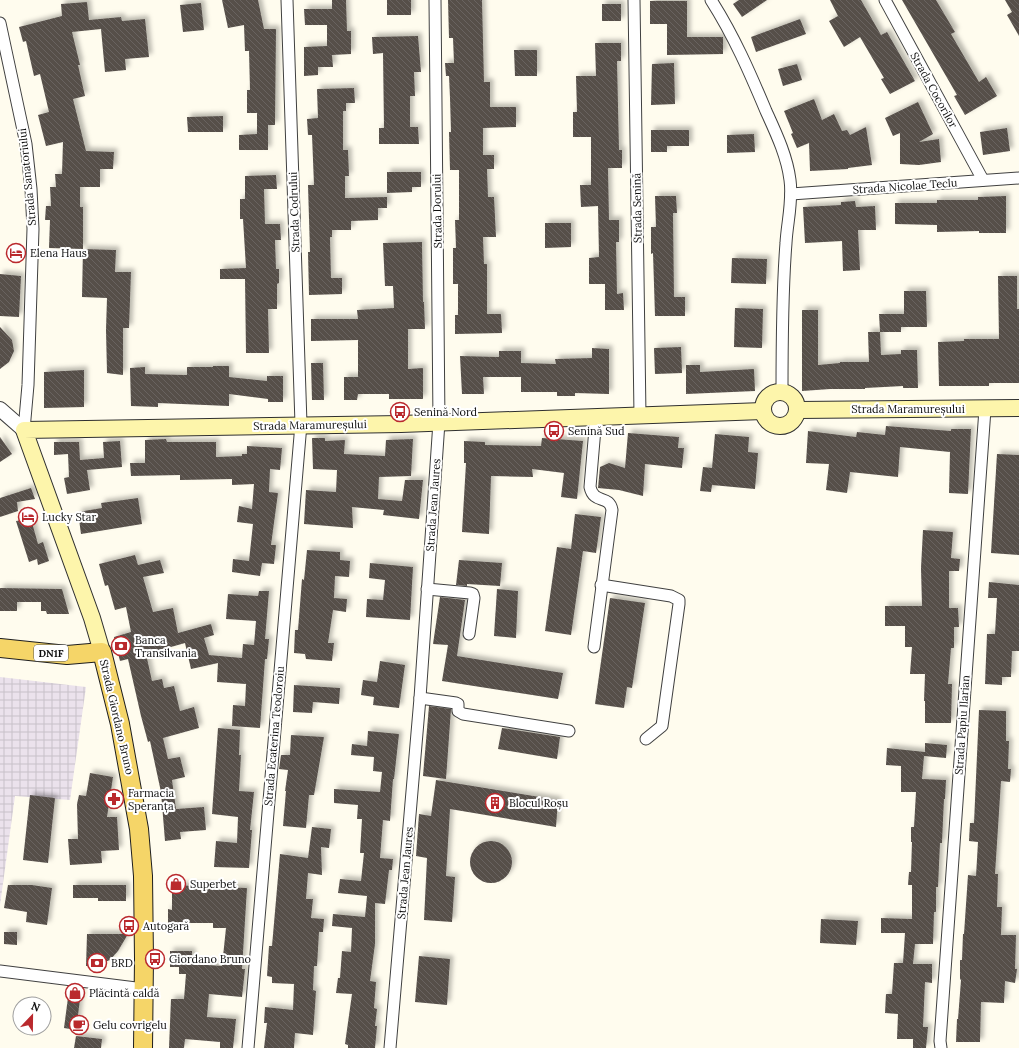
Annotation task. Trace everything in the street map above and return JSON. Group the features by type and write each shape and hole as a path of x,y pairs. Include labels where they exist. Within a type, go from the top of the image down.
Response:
{"main road":[{"path":"782,392 791,396 795,400 798,410 793,421 789,424 779,426 768,421 763,411 766,400 770,396 775,393 782,392"},
{"name":"Strada Maramureșului","path":"798,410 1019,408"},
{"name":"Strada Maramureșului","path":"24,430 440,422 763,411"},
{"name":"Strada Giordano Bruno","path":"24,430 92,618 120,724 139,829 143,876 143,1048"},
{"name":"DN1F","path":"0,648 67,655 102,652"}],"street":[{"name":"Strada Codrului","path":"287,0 301,424"},
{"name":"Strada Dorului","path":"435,0 440,422"},
{"name":"Strada Senină","path":"634,0 640,415"},
{"path":"711,0 738,45 775,131 790,180 791,194 783,296 782,392"},
{"name":"Strada Cocorilor","path":"884,0 983,180"},
{"name":"Strada Sanatoriului","path":"0,23 26,144 33,222 28,384 24,430"},
{"name":"Strada Nicolae Teclu","path":"791,194 1019,178"},
{"name":"Strada Giordano Bruno","path":"0,409 24,430"},
{"name":"Strada Papiu Ilarian","path":"940,1045 985,409"},
{"path":"594,647 612,510 611,504 595,497 592,494 590,487 596,417"},
{"name":"Strada Jean Jaures","path":"390,1048 420,698 440,422"},
{"name":"Strada Ecaterina Teodoroiu","path":"248,1048 301,424"},
{"path":"601,585 671,596 678,600 679,604 662,726 646,739"},
{"path":"427,589 473,594 474,598 469,634"},
{"path":"420,698 456,702 458,704 458,711 463,714 569,731"},
{"path":"0,971 144,989"}],"shaded area":[{"path":"0,677 86,687 70,800 15,796 0,905"}],"building":[{"path":"222,0 258,0 264,29 276,29 275,125 268,125 268,150 239,150 239,135 257,134 257,113 247,113 247,90 250,90 249,51 245,51 244,25 228,28"},
{"path":"332,0 346,0 347,31 351,31 351,54 332,55 333,67 318,67 318,75 304,76 304,47 327,46 327,25 305,25 304,9 332,9"},
{"path":"387,0 411,0 411,15 387,15"},
{"path":"448,0 482,0 484,82 490,82 490,107 516,107 516,127 483,128 483,155 494,155 494,169 487,169 488,197 494,197 496,237 483,237 484,264 487,264 487,314 501,314 502,333 455,334 455,315 458,315 458,284 453,284 453,248 456,248 455,220 459,220 459,170 450,170 449,132 451,132 449,76 446,76 445,63 454,63 453,38 449,38"},
{"path":"739,0 767,0 742,17 733,4"},
{"path":"830,0 861,0 881,35 887,32 915,81 890,94 881,79 884,78 860,37 844,47 829,21 838,16"},
{"path":"902,0 936,0 955,32 951,34 979,82 986,77 997,96 965,115 954,96 957,95"},
{"path":"1005,0 1019,0 1019,36 1007,15 1012,12"},
{"path":"650,1 687,1 687,37 723,37 723,54 667,55 667,24 650,24"},
{"path":"87,2 89,20 121,17 122,21 145,19 149,57 125,59 126,70 105,72 101,29 72,32 80,65 78,65 85,96 73,99 86,151 114,152 113,169 100,169 100,187 80,187 80,207 83,207 83,249 49,248 50,220 45,220 46,206 51,206 50,187 56,187 55,174 62,174 63,142 46,146 38,115 49,112 40,74 34,76 26,41 23,42 19,27 62,16 61,4"},
{"path":"201,3 204,30 183,32 180,5"},
{"path":"602,4 621,4 621,21 602,21"},
{"path":"800,19 806,34 756,52 751,37"},
{"path":"418,36 421,72 414,72 415,96 410,96 410,127 418,127 419,144 379,144 379,128 384,128 383,53 373,54 372,37"},
{"path":"595,43 621,43 621,61 617,61 619,150 622,150 622,168 608,168 609,220 619,220 619,242 616,242 617,294 623,293 624,310 605,310 605,284 589,284 589,258 599,257 598,206 581,207 580,185 591,185 591,137 573,137 573,112 577,112 576,76 596,76"},
{"path":"514,50 537,50 537,76 515,76"},
{"path":"674,63 675,104 651,105 652,64"},
{"path":"797,64 802,80 783,86 778,69"},
{"path":"354,88 355,103 346,103 346,111 343,111 343,150 348,150 349,176 345,176 345,198 387,197 387,208 378,208 378,220 351,221 351,230 332,230 332,237 330,237 331,278 342,278 342,294 309,295 308,252 310,252 308,185 314,185 312,135 308,135 307,119 318,118 317,89"},
{"path":"814,99 822,120 834,114 842,131 847,130 850,135 866,127 872,165 848,169 810,171 809,143 797,148 784,111"},
{"path":"918,102 933,134 919,142 939,139 941,162 919,165 900,164 900,133 893,136 885,118"},
{"path":"223,116 223,132 188,132 187,117"},
{"path":"1007,128 1010,151 983,155 980,132"},
{"path":"651,130 689,130 689,146 667,146 667,152 651,152"},
{"path":"754,134 755,152 727,153 727,135"},
{"path":"387,172 421,172 421,187 412,187 412,192 387,193"},
{"path":"276,175 277,189 264,189 265,224 280,224 281,240 275,240 276,269 279,269 279,283 277,284 277,309 268,309 269,353 246,353 245,279 220,279 220,269 246,268 243,219 240,219 240,199 245,199 245,176"},
{"path":"655,196 676,196 677,213 673,213 674,297 685,297 685,316 655,316 653,253 651,254 651,227 656,227"},
{"path":"1006,196 1006,233 979,233 979,231 937,232 937,225 895,224 895,203 937,203 937,200 978,200 978,197"},
{"path":"855,201 856,207 875,206 876,230 858,230 860,270 843,271 842,241 805,243 803,207 841,205 841,202"},
{"path":"545,223 571,223 571,247 545,248"},
{"path":"422,242 425,329 408,329 408,369 423,368 423,399 389,399 389,394 358,394 357,400 344,400 344,377 358,377 358,340 311,341 311,319 358,319 357,310 394,308 393,286 385,286 383,243"},
{"path":"83,249 116,250 115,272 131,272 129,328 123,328 123,375 107,373 107,298 82,297"},
{"path":"732,258 767,259 766,284 731,283"},
{"path":"0,274 21,276 19,317 0,316"},
{"path":"998,276 1017,276 1017,309 1019,309 1019,383 989,383 989,386 939,386 938,342 964,341 964,339 999,339"},
{"path":"904,291 926,291 927,327 901,327 901,332 880,332 879,314 904,314"},
{"path":"735,308 763,309 762,348 734,347"},
{"path":"802,310 818,310 818,365 840,362 869,362 868,332 880,332 881,355 901,354 901,350 917,350 918,388 903,388 903,386 802,391"},
{"path":"0,327 12,340 14,351 9,362 0,369"},
{"path":"681,347 682,373 655,374 654,348"},
{"path":"592,348 609,349 609,394 575,393 575,396 557,396 557,392 521,392 521,377 483,377 484,394 462,394 460,356 499,357 499,351 521,351 521,363 556,364 555,359 592,358"},
{"path":"311,363 323,363 324,400 312,400"},
{"path":"686,365 700,365 700,372 754,369 755,391 686,394"},
{"path":"229,366 229,377 267,381 267,376 283,376 283,402 268,402 268,399 229,394 229,406 158,403 158,407 131,406 130,368 145,367 145,374 187,375 187,367"},
{"path":"84,370 84,407 44,408 44,372"},
{"path":"886,426 951,431 951,429 971,429 968,494 949,493 950,452 900,447 898,477 850,472 847,493 826,490 829,464 806,463 808,431 856,437 857,432 885,435"},
{"path":"628,433 679,437 678,448 684,448 682,468 645,464 643,496 619,490 598,488 600,467 609,463 625,468"},
{"path":"715,434 749,437 748,452 758,453 755,489 712,485 711,492 700,491 703,467 712,468"},
{"path":"0,437 12,454 0,462"},
{"path":"312,438 325,438 325,441 345,440 344,454 385,456 386,440 413,439 411,476 379,477 378,499 402,501 405,480 423,480 419,519 383,515 384,510 352,507 353,528 304,524 306,490 336,492 337,470 313,469"},
{"path":"542,438 583,441 577,499 561,497 564,473 532,469 533,477 491,476 489,534 462,532 466,463 464,463 464,441 485,442 485,445 541,446"},
{"path":"166,439 167,442 216,442 216,457 242,456 242,454 247,454 247,446 282,448 280,470 270,469 269,492 278,493 271,545 276,545 274,564 262,563 260,576 232,572 233,559 249,561 253,524 237,522 239,506 252,509 254,484 232,485 232,479 180,480 180,475 131,476 130,463 145,463 145,440"},
{"path":"120,441 122,467 87,470 90,490 67,494 64,478 69,477 68,454 54,455 54,442 79,442 80,460 104,458 103,442"},
{"path":"997,454 1019,455 1019,555 991,553"},
{"path":"31,488 35,499 17,502 18,511 0,517 0,498"},
{"path":"138,498 142,524 81,534 78,512 102,508 101,503"},
{"path":"575,514 601,517 596,553 583,551 571,635 545,631 557,547 571,549"},
{"path":"31,519 38,544 43,542 49,561 38,565 37,559 29,562 16,521"},
{"path":"923,530 953,532 951,558 960,559 959,571 949,571 949,608 958,608 959,627 954,627 954,648 951,648 948,684 952,684 951,723 925,723 925,674 910,674 912,647 905,647 905,626 885,626 885,606 922,606 921,568"},
{"path":"307,550 340,552 340,560 350,561 349,577 335,576 334,598 347,599 346,612 333,610 328,643 334,643 332,661 306,659 305,654 294,653 295,630 298,630 302,579 304,580"},
{"path":"135,555 138,565 160,560 164,573 143,577 153,612 173,608 178,633 211,624 214,635 204,638 209,655 242,658 243,644 254,645 256,621 226,619 228,594 258,596 259,591 269,591 265,639 269,639 267,659 265,659 260,728 232,726 233,705 245,706 246,684 217,682 218,663 191,669 185,643 146,654 152,681 162,679 164,688 174,686 180,711 194,707 199,728 163,738 168,759 180,757 185,777 172,780 176,809 204,807 206,830 180,832 181,839 165,841 161,792 150,741 148,742 128,659 120,661 114,637 131,632 126,607 115,610 108,585 105,586 99,564"},
{"path":"459,560 502,563 500,586 467,584 467,586 456,585"},
{"path":"370,563 413,567 410,620 366,617 367,599 383,600 385,580 369,578"},
{"path":"989,582 1019,585 1019,651 1012,651 1011,677 1002,677 1002,685 985,684 987,634 995,634 997,598 988,598"},
{"path":"0,588 62,589 69,614 47,614 46,611 41,611 41,602 17,602 17,611 0,611"},
{"path":"497,589 518,591 516,638 494,636"},
{"path":"440,597 465,600 457,656 563,673 558,699 442,681 448,645 433,644"},
{"path":"610,598 645,603 632,688 627,687 624,708 595,704"},
{"path":"380,661 405,665 399,708 373,705 374,697 361,695 363,680 377,682"},
{"path":"294,685 340,688 339,704 313,702 312,713 293,712"},
{"path":"429,706 451,709 446,779 423,776"},
{"path":"979,710 1006,711 1006,741 1009,741 1008,769 1011,769 1010,782 1001,781 995,874 998,874 997,907 1002,907 1001,935 1016,935 1015,969 1017,969 1015,983 1005,981 1004,1003 981,1002 980,1042 956,1042 961,980 960,960 962,960 968,875 976,876 978,842 969,841 970,823 974,823"},
{"path":"218,728 240,730 239,755 241,755 239,791 254,792 250,830 252,830 249,868 214,867 216,841 237,843 238,817 212,814"},
{"path":"502,728 560,737 557,759 498,749"},
{"path":"368,731 399,734 393,779 390,821 383,820 380,858 393,859 392,870 389,870 385,904 375,903 375,944 370,981 376,982 374,1008 377,1009 375,1026 377,1026 375,1048 348,1048 348,1045 345,1044 352,994 336,993 338,978 340,978 342,951 351,952 352,928 332,926 333,914 365,917 367,896 338,893 340,879 361,881 364,853 360,853 362,819 357,819 358,805 334,803 334,789 380,792 382,772 373,771 374,757 351,755 352,744 367,746"},
{"path":"291,735 324,737 314,795 309,795 306,828 283,826 288,770 279,769 281,755 290,755"},
{"path":"925,743 947,745 946,758 924,756 922,779 946,780 942,843 940,843 938,887 936,887 936,912 934,912 933,944 915,944 913,964 932,964 932,983 925,982 923,1027 928,1027 926,1048 913,1048 913,1039 897,1039 898,1014 885,1013 886,994 892,994 894,963 903,963 905,933 881,933 881,918 912,919 912,885 908,885 909,872 911,872 911,827 914,827 916,792 901,792 901,766 886,765 887,748 925,752"},
{"path":"90,773 113,777 107,817 117,817 119,850 101,851 102,863 70,865 68,839 78,839 77,804 79,795 86,796"},
{"path":"436,780 558,800 556,827 450,809 446,876 455,877 452,922 424,920 427,858 416,856 419,814 431,816"},
{"path":"30,795 55,798 48,863 23,860"},
{"path":"312,827 331,829 329,848 321,847 322,875 308,873 306,899 313,899 311,918 324,919 323,932 319,932 317,966 314,966 313,990 316,991 313,1035 295,1033 294,1048 264,1048 267,1023 264,1023 265,1007 293,1010 294,984 272,983 272,977 267,976 269,946 272,946 280,854 308,858"},
{"path":"491,841 506,847 512,862 506,877 491,883 476,877 470,862 476,847"},
{"path":"8,885 32,885 52,888 47,925 26,922 27,912 4,908"},
{"path":"73,885 126,885 126,901 98,901 98,898 73,898"},
{"path":"172,885 247,888 242,969 245,969 242,997 209,994 207,1017 236,1019 233,1048 220,1048 220,1042 185,1039 184,1048 169,1048 171,999 184,999 186,974 179,974 179,967 170,967 170,951 192,951 192,964 222,966 226,928 213,928 213,923 168,923 168,909 172,910"},
{"path":"821,919 858,921 856,945 820,943"},
{"path":"4,932 17,932 17,945 4,944"},
{"path":"87,934 128,934 118,951 110,960 95,966 86,966"},
{"path":"419,956 450,959 447,1005 415,1002"},
{"path":"69,990 81,992 76,1030 64,1028"},
{"path":"76,1036 102,1039 101,1048 74,1048"}],"place":[{"name":"Elena Haus","path":"16,253"},
{"name":"Senină Nord","path":"400,412"},
{"name":"Senină Sud","path":"554,431"},
{"name":"Lucky Star","path":"28,517"},
{"name":"Banca Transilvania","path":"121,646"},
{"name":"Farmacia Speranța","path":"114,799"},
{"name":"Blocul Roșu","path":"495,803"},
{"name":"Superbet","path":"176,884"},
{"name":"Autogară","path":"129,926"},
{"name":"Giordano Bruno","path":"155,959"},
{"name":"BRD","path":"97,963"},
{"name":"Plăcintă caldă","path":"75,993"},
{"name":"Gelu covrigelu","path":"79,1025"}]}
